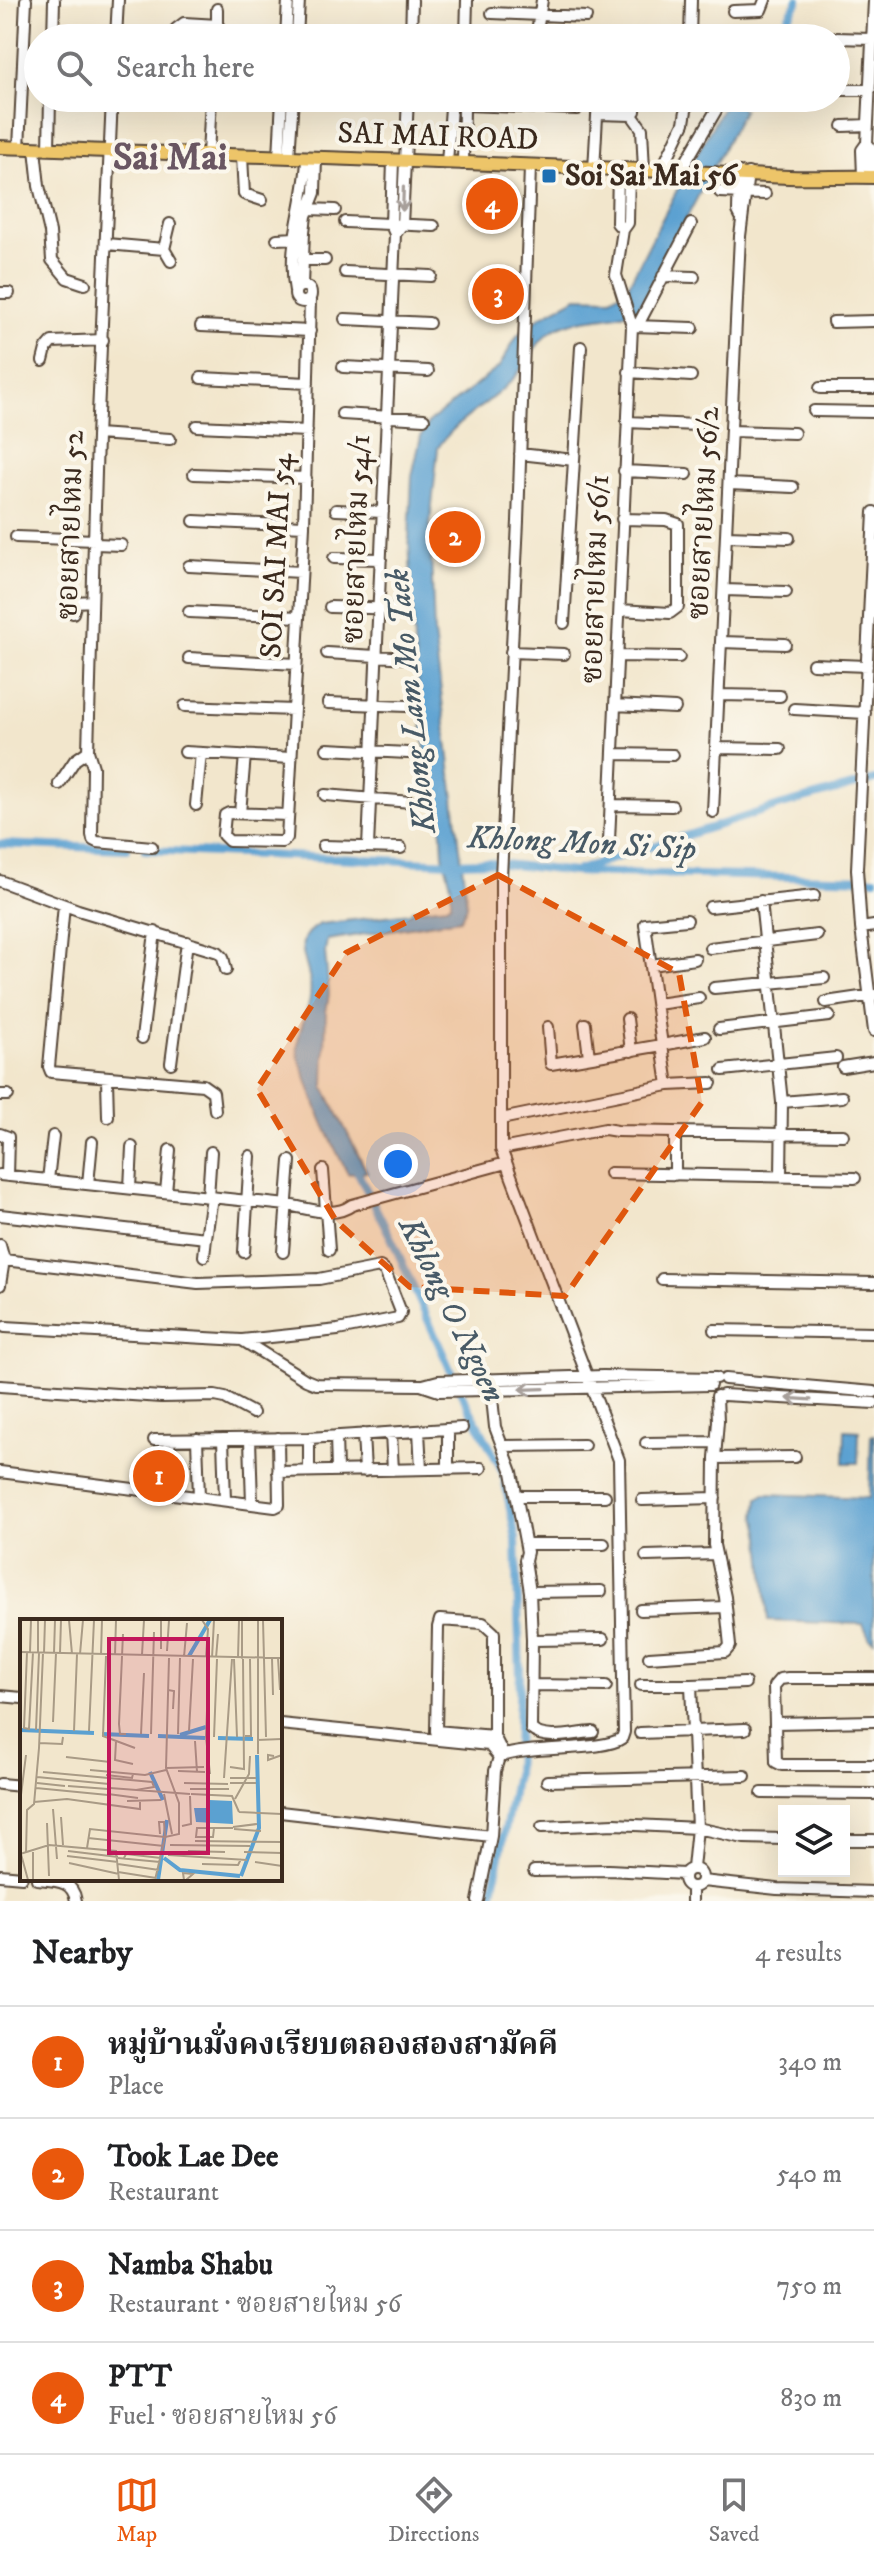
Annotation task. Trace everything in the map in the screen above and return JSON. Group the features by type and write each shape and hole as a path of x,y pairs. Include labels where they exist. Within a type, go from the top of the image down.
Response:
{"main road":[{"name":"SAI MAI ROAD","path":"0,147 789,177 870,177"}],"street":[{"path":"25,24 26,0"},
{"path":"53,24 54,0"},
{"path":"117,24 118,0"},
{"path":"287,24 288,0"},
{"path":"298,24 299,0"},
{"path":"411,24 412,0"},
{"path":"466,24 467,0"},
{"path":"538,24 542,0"},
{"path":"690,24 691,0"},
{"path":"733,11 761,10 765,0"},
{"path":"870,177 862,150 867,143 874,1"},
{"path":"217,9 218,24"},
{"path":"492,13 586,17"},
{"path":"850,38 872,39"},
{"path":"19,148 24,42"},
{"path":"850,90 870,90"},
{"path":"48,112 39,186 50,232 52,260 67,278 85,284"},
{"name":"ซอยสายไหม 52","path":"111,112 97,434 88,751 93,767 93,840 152,847"},
{"path":"208,155 210,112"},
{"path":"282,112 284,157"},
{"path":"284,157 291,112"},
{"name":"ซอยสายไหม 54/1","path":"368,847 391,275 398,161 406,112"},
{"path":"447,163 449,112"},
{"path":"463,164 466,112"},
{"path":"661,171 684,123 686,112"},
{"path":"682,172 715,112"},
{"path":"594,170 598,114 632,115"},
{"path":"632,115 642,129 644,170"},
{"path":"843,126 868,125"},
{"path":"242,156 244,194 262,200"},
{"path":"299,289 295,238 297,216 311,177 312,158"},
{"path":"478,1901 491,1836 495,1771 504,1756 609,1743 622,1738 624,1732 620,1468 501,1149 501,877 530,167"},
{"path":"624,170 617,223 623,230 616,264 617,282 634,323"},
{"name":"ซอยสายไหม 56/2","path":"713,812 741,217 738,211 743,173"},
{"path":"299,289 304,232 315,193 311,177"},
{"path":"720,192 765,194"},
{"path":"309,209 335,210"},
{"path":"345,222 396,228 434,226"},
{"path":"170,224 164,249 171,261"},
{"path":"634,323 691,224"},
{"path":"277,239 295,238"},
{"path":"107,244 164,249"},
{"path":"303,260 325,260"},
{"path":"345,272 431,276"},
{"path":"663,276 694,277"},
{"name":"SOI SAI MAI 54","path":"240,813 225,815 225,839 286,841 304,526 311,290 299,289"},
{"path":"345,319 429,323"},
{"path":"833,322 874,321"},
{"path":"634,323 693,328"},
{"name":"ซอยสายไหม 56/1","path":"609,841 624,471 634,323"},
{"path":"201,326 310,331"},
{"path":"43,361 46,349 52,342 103,340"},
{"path":"564,623 581,347"},
{"path":"343,367 428,371"},
{"path":"629,372 691,376"},
{"path":"201,378 308,383"},
{"path":"820,388 874,388"},
{"path":"814,411 874,412"},
{"path":"342,414 424,419"},
{"path":"627,422 697,425"},
{"path":"197,426 307,431"},
{"path":"731,431 794,433"},
{"path":"97,434 170,439"},
{"path":"520,454 574,460"},
{"path":"624,471 687,474"},
{"path":"194,474 306,478"},
{"path":"729,484 793,487"},
{"path":"336,510 383,512"},
{"path":"874,512 857,869 874,1031"},
{"path":"620,610 670,613 678,607 678,524 666,520 622,519"},
{"path":"194,521 304,526"},
{"path":"726,536 789,538"},
{"path":"16,537 121,545"},
{"path":"334,558 381,559"},
{"path":"189,566 301,572"},
{"path":"724,590 786,592"},
{"path":"73,613 76,602 92,601"},
{"path":"330,607 404,609"},
{"path":"189,612 298,617"},
{"path":"721,642 785,644"},
{"path":"511,652 564,654"},
{"path":"327,653 408,658"},
{"path":"618,656 679,657"},
{"path":"189,658 296,664"},
{"path":"813,664 867,666"},
{"path":"719,695 780,696"},
{"path":"328,703 407,706"},
{"path":"615,705 675,708"},
{"path":"185,706 294,710"},
{"path":"794,709 865,713"},
{"path":"716,748 780,749"},
{"path":"327,749 408,753"},
{"path":"59,784 75,760 88,751"},
{"path":"185,752 291,758"},
{"path":"196,805 201,753"},
{"path":"613,754 673,755"},
{"path":"245,755 240,813 288,815"},
{"path":"325,795 411,802"},
{"path":"611,805 672,806"},
{"path":"323,846 401,848"},
{"path":"0,881 64,905 218,952 223,957 226,970"},
{"path":"710,907 814,896"},
{"path":"761,901 782,1102 781,1176"},
{"path":"64,905 51,1072 203,1085 213,1092 215,1110"},
{"path":"668,1085 645,924 687,920"},
{"path":"861,928 874,926"},
{"path":"142,1038 155,932"},
{"path":"710,948 817,935"},
{"path":"171,1063 187,942"},
{"path":"651,965 695,959"},
{"path":"714,988 824,978"},
{"path":"826,1002 872,996"},
{"path":"657,1004 699,998"},
{"path":"719,1029 829,1016"},
{"path":"627,1019 631,1051"},
{"path":"585,1024 589,1057"},
{"path":"548,1027 551,1064 705,1037"},
{"path":"723,1070 779,1063 874,1062"},
{"path":"107,1079 108,1117"},
{"path":"501,1119 668,1085 711,1083"},
{"path":"782,1102 842,1097"},
{"path":"501,1149 605,1129 843,1135"},
{"path":"675,1132 675,1175"},
{"path":"0,1134 8,1137 3,1176 323,1209 341,1202 357,1203 506,1163"},
{"path":"48,1180 53,1136"},
{"path":"88,1184 92,1142"},
{"path":"130,1188 132,1147"},
{"path":"166,1192 170,1150"},
{"path":"204,1256 211,1152"},
{"path":"244,1252 250,1156"},
{"path":"283,1252 290,1161"},
{"path":"323,1170 323,1209 329,1250"},
{"path":"610,1173 855,1178"},
{"path":"0,1215 206,1238"},
{"path":"0,1245 4,1260 0,1285"},
{"path":"2,1327 242,1340 338,1330 398,1318 401,1312 385,1271 380,1267 319,1279 198,1283 4,1260"},
{"path":"662,1279 874,1283"},
{"path":"714,1330 874,1333"},
{"path":"242,1340 316,1384 592,1387 717,1381 729,1388 720,1395 715,1498 716,1554 730,1646 728,1651 649,1657"},
{"path":"490,1385 588,1376 874,1392"},
{"path":"717,1381 711,1392 720,1395 874,1403"},
{"path":"490,1385 495,1427 518,1496 527,1552 525,1560 532,1640 531,1729 536,1734 593,1732"},
{"path":"0,1386 161,1397 215,1396 253,1413"},
{"path":"154,1440 309,1438 462,1428"},
{"path":"448,1429 448,1469"},
{"path":"419,1431 421,1469"},
{"path":"391,1433 393,1470"},
{"path":"363,1434 365,1471"},
{"path":"336,1436 337,1471"},
{"path":"0,1472 275,1507 279,1505 278,1438"},
{"path":"309,1438 309,1471"},
{"path":"197,1439 199,1497"},
{"path":"223,1439 225,1500"},
{"path":"250,1439 252,1504"},
{"path":"169,1440 172,1493"},
{"path":"646,1443 716,1442"},
{"path":"503,1446 584,1445"},
{"path":"715,1458 795,1457"},
{"path":"278,1472 481,1468"},
{"path":"518,1496 605,1496"},
{"path":"642,1500 715,1498"},
{"path":"526,1544 604,1544"},
{"path":"646,1556 716,1554"},
{"path":"530,1592 601,1591"},
{"path":"641,1610 726,1607"},
{"path":"494,1736 436,1731 440,1620 483,1623 494,1633 494,1736 504,1756"},
{"path":"532,1640 603,1639"},
{"path":"874,1678 780,1679 774,1686 776,1762 782,1765 874,1765"},
{"path":"641,1685 745,1683"},
{"path":"532,1685 606,1686"},
{"path":"691,1685 697,1828 685,1882 874,1892"},
{"path":"0,1696 20,1698"},
{"path":"775,1723 874,1721"},
{"path":"282,1724 489,1745 504,1756"},
{"path":"640,1733 745,1729"},
{"path":"547,1781 745,1776"},
{"path":"0,1784 20,1786"},
{"path":"762,1793 874,1794"},
{"path":"282,1812 491,1836"},
{"path":"542,1827 615,1824 697,1828 744,1838 778,1839"},
{"path":"850,1840 874,1840"},
{"path":"534,1871 689,1871 702,1874 692,1901"},
{"path":"0,1875 20,1877"},
{"path":"49,1881 68,1884 74,1890 76,1901"}],"highlighted area":[{"path":"498,875 679,973 702,1102 565,1296 410,1287 336,1221 257,1089 346,953"}],"water":[{"path":"720,112 742,112 639,308 575,322 549,333 515,377 454,428 438,448 430,525 434,634 467,906 460,919 327,940 325,952 329,994 324,1087 367,1172 348,1174 320,1115 298,1054 299,1035 311,992 303,950 305,936 320,924 410,913 412,910 451,903 451,885 425,751 414,642 409,539 412,476 421,436 429,422 499,367 517,336 540,317 577,297 611,298 627,288"},
{"path":"845,1430 859,1431 858,1463 844,1463"},
{"path":"874,1435 874,1641 863,1624 768,1621 761,1537 756,1515 758,1498 765,1494 869,1498 871,1436"}],"waterway":[{"name":"Khlong Lam Mo Taek","path":"785,24 798,0"},
{"path":"578,870 782,805 874,780"},
{"name":"Khlong Mon Si Sip","path":"0,844 127,849"},
{"name":"Khlong Mon Si Sip","path":"145,850 487,862 574,872 874,879"},
{"name":"Khlong O Ngoen","path":"354,1165 393,1242 458,1387 503,1472 516,1539 520,1676 516,1775 491,1901"}],"place":[{"name":"Soi Sai Mai 56","path":"549,176"},
{"name":"PTT","path":"492,204"},
{"name":"Namba Shabu","path":"498,294"},
{"name":"Took Lae Dee","path":"455,537"},
{"name":"หมู่บ้านมั่งคงเรียบตลองสองสามัคคี","path":"159,1476"}],"district":[{"name":"Sai Mai","path":"170,158"}]}
